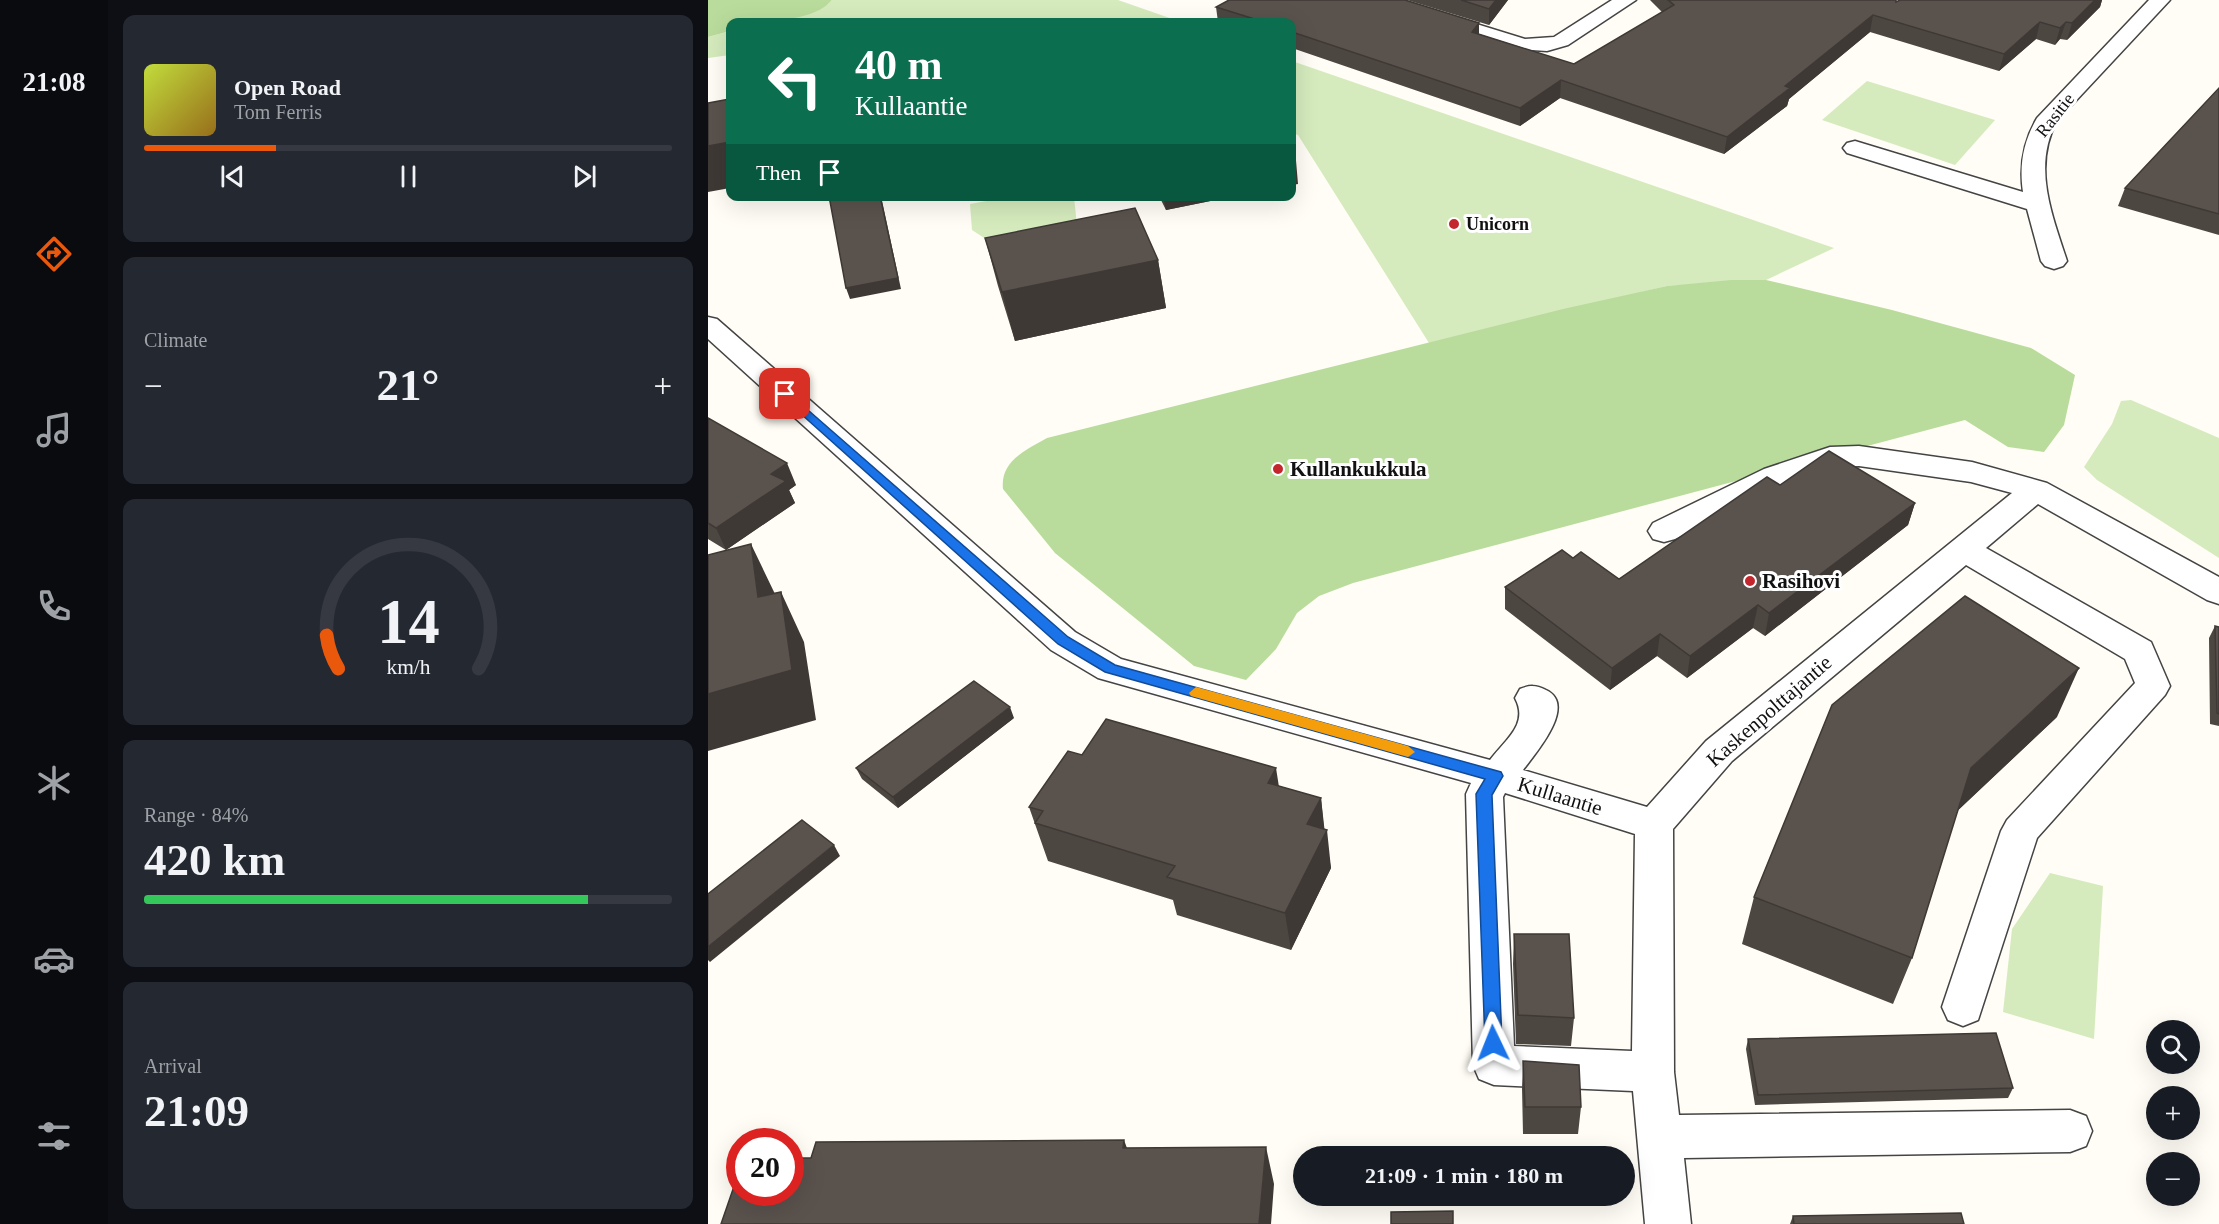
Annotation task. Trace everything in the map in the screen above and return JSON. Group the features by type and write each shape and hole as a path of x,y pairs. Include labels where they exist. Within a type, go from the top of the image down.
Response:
{"street":[{"path":"1378,0 1524,45 1547,45 1561,41 1626,0"},
{"name":"Rasitie","path":"2054,261 2037,204 2032,153 2038,131 2096,66 2160,0"},
{"path":"1856,148 2037,204"},
{"name":"Kullaantie","path":"708,325 1063,641 1110,669 1496,776 1654,825"},
{"path":"1664,531 1775,477 1830,457 1859,456 1972,472 2036,490 2219,592"},
{"name":"Kaskenpolttajantie","path":"1654,825 1719,751 2036,490"},
{"path":"1963,1007 2020,831 2153,686 2139,651 1964,549"},
{"path":"1532,698 1539,702 1537,725 1484,794 1494,1065 1653,1072"},
{"path":"1654,825 1653,1072 1668,1224"},
{"path":"1659,1137 2070,1131"}],"green space":[{"path":"708,0 832,0 823,8 794,18 726,18 726,32 708,37"},
{"path":"832,0 1118,0 1170,18 781,18 828,4"},
{"path":"726,32 726,56 708,58 708,37"},
{"path":"1296,62 1834,248 1766,280 1667,286 1429,343 1296,134"},
{"path":"1867,81 1995,120 1955,165 1822,120"},
{"path":"986,201 1074,201 1078,235 1001,249 972,230 970,204"},
{"path":"1731,280 1766,280 1892,310 2031,348 2075,375 2064,425 2044,452 2008,447 1965,420 1353,583 1319,596 1297,613 1276,649 1246,680 1194,666 1055,553 1003,489 1003,479 1010,464 1023,452 1047,438 1563,309 1667,286"},
{"path":"2131,400 2219,438 2219,558 2097,480 2084,467 2112,424 2121,401"},
{"path":"2050,873 2103,886 2094,1039 2003,1012 2012,929"}],"building":[{"path":"1229,0 1405,0 1479,23 1472,32 1574,64 1674,5 1668,0 1896,0 1896,2 1900,0 2095,0 2072,23 2066,22 2060,28 2040,22 2004,54 1873,15 1785,86 1790,88 1727,137 1561,80 1520,108 1296,33 1296,18 1251,18 1216,7"},
{"path":"1461,0 1496,0 1489,9"},
{"path":"2219,88 2219,214 2125,188"},
{"path":"726,100 726,143 708,146 708,103"},
{"path":"830,201 881,201 898,278 846,288"},
{"path":"1135,208 1158,260 1002,292 985,238"},
{"path":"708,418 787,463 771,474 786,481 716,528 708,523"},
{"name":"Rasihovi","path":"1829,451 1915,503 1769,613 1758,605 1690,656 1660,634 1612,668 1505,587 1562,550 1573,558 1581,552 1619,579 1767,477 1780,485"},
{"path":"751,544 758,597 781,592 792,670 708,694 708,555"},
{"path":"1965,596 2079,668 1971,768 1912,958 1754,897 1832,705"},
{"path":"2215,626 2219,627 2219,714 2217,713"},
{"path":"974,681 1010,707 893,797 856,768"},
{"path":"1106,719 1276,768 1268,783 1321,798 1307,824 1327,830 1285,913 1167,877 1175,866 1035,823 1043,811 1029,807 1068,751 1082,755"},
{"path":"802,820 834,845 708,947 708,894"},
{"path":"1514,934 1569,934 1574,1018 1518,1015"},
{"path":"1996,1033 2013,1088 1758,1095 1748,1039"},
{"path":"1523,1061 1579,1065 1581,1107 1525,1107"},
{"path":"1124,1140 1123,1148 1266,1147 1259,1224 721,1224 727,1206 804,1206 804,1158 811,1158 816,1142"},
{"path":"1453,1211 1453,1224 1391,1224 1391,1212"},
{"path":"1961,1213 1964,1224 1794,1224 1793,1216"}],"slow traffic":[{"path":"1196,693 1408,752"}],"place":[{"name":"Unicorn","path":"1454,224"},
{"name":"Kullankukkula","path":"1278,469"},
{"name":"Rasihovi","path":"1750,581"}],"route":[{"path":"785,394 862,460 1063,641 1110,669 1496,776 1484,794 1493,1043"}]}
